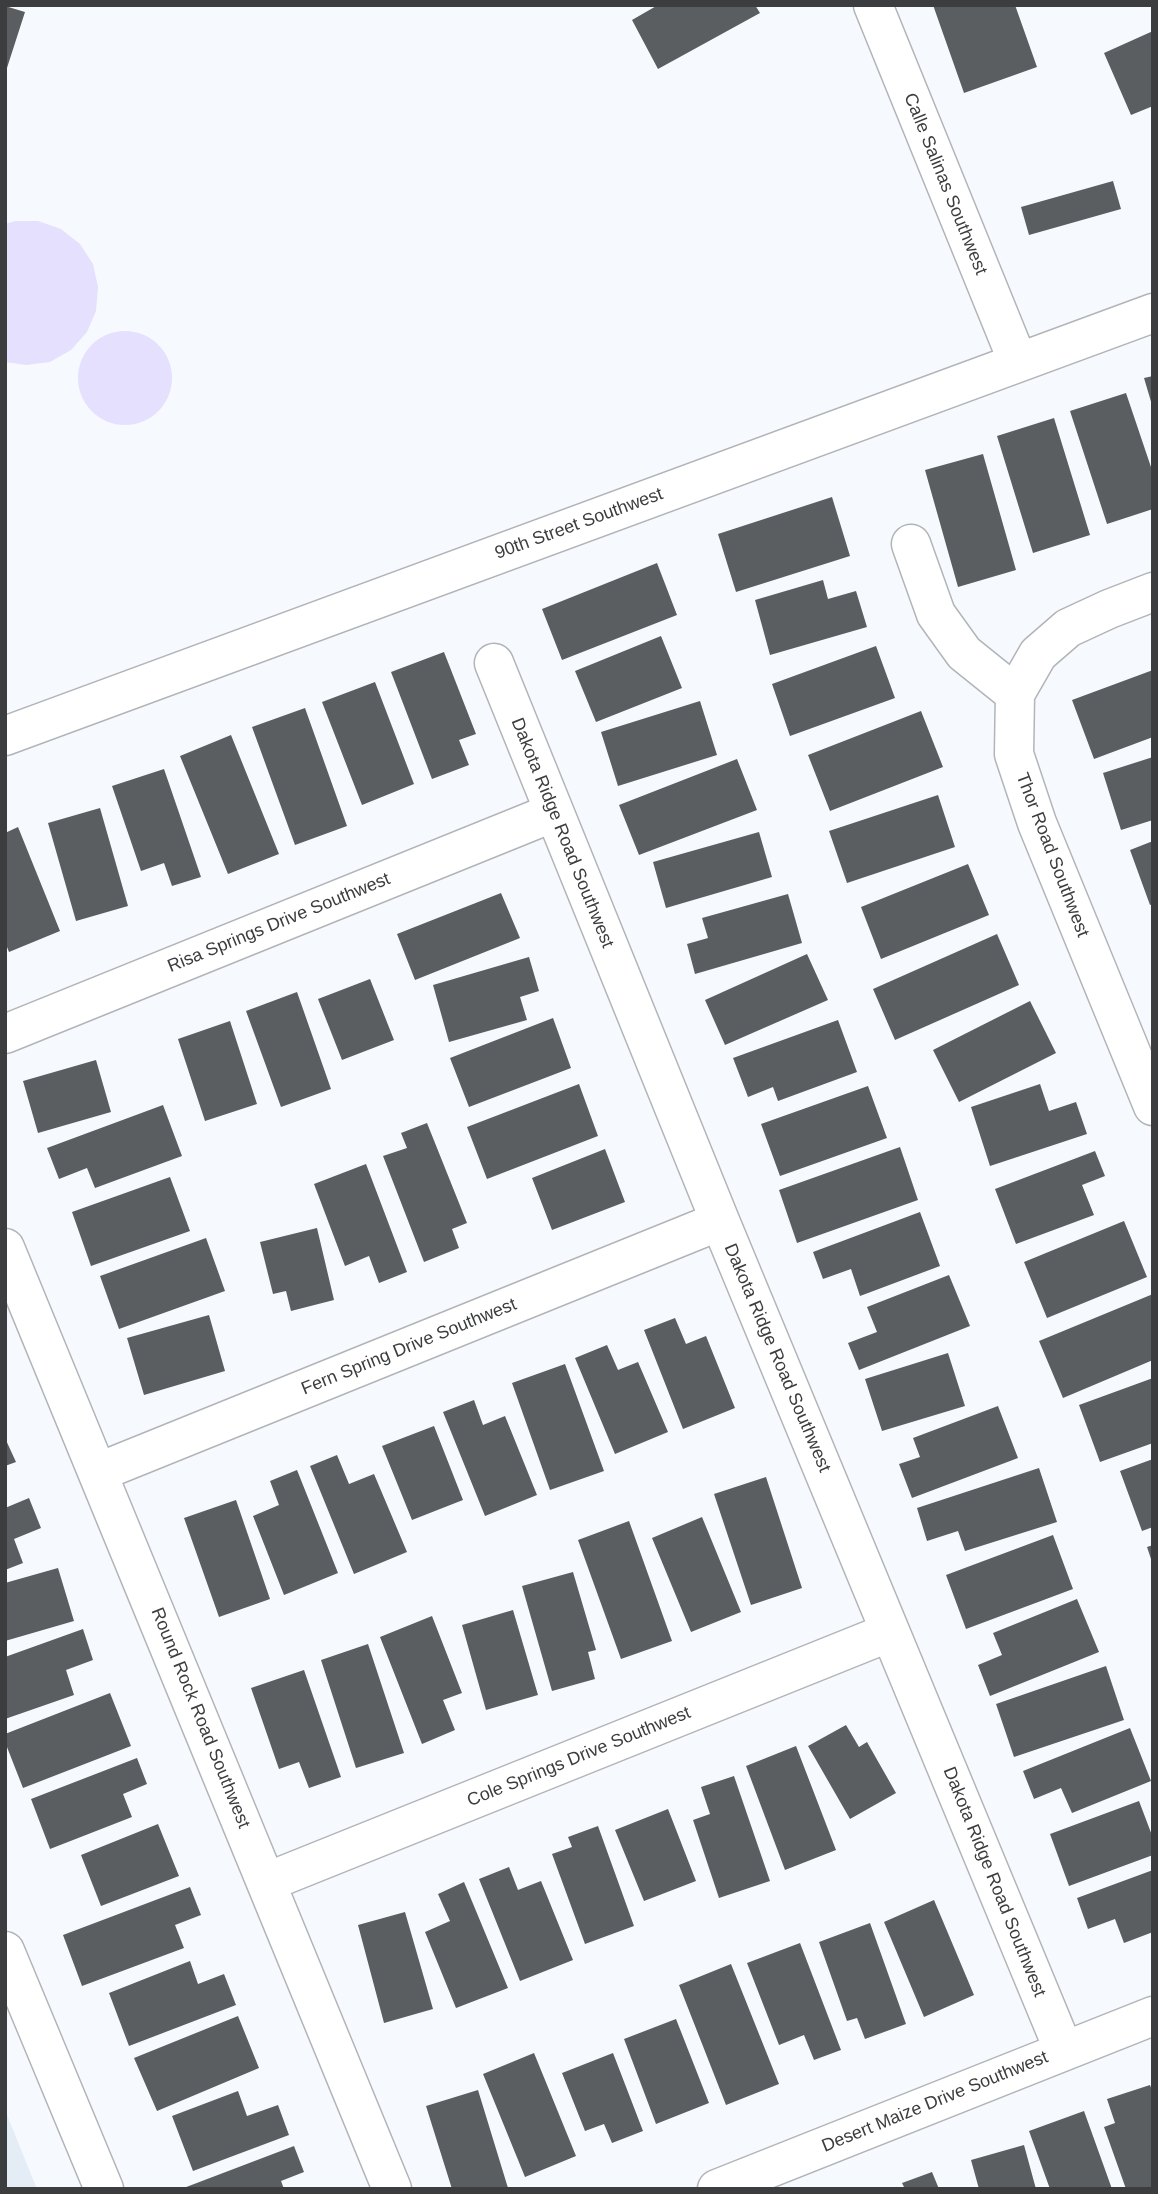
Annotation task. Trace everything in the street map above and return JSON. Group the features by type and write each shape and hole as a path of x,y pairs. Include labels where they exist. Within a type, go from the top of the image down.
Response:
{"street":[{"name":"Calle Salinas Southwest","path":"873,5 1018,362"},
{"name":"90th Street Southwest","path":"5,736 1153,313"},
{"path":"911,544 936,614 964,653 1015,694 1038,654 1068,628 1153,592"},
{"name":"Dakota Ridge Road Southwest","path":"494,663 552,813 1064,2051"},
{"name":"Thor Road Southwest","path":"1015,694 1014,754 1037,823 1153,1106"},
{"name":"Risa Springs Drive Southwest","path":"5,1034 552,813"},
{"name":"Fern Spring Drive Southwest","path":"99,1472 720,1221"},
{"name":"Round Rock Road Southwest","path":"5,1248 15,1297 99,1472 392,2189"},
{"name":"Cole Springs Drive Southwest","path":"267,1882 891,1632"},
{"path":"5,1951 104,2189"},
{"name":"Desert Maize Drive Southwest","path":"741,2184 1153,2016"}],"shaded area":[{"path":"38,221 61,229 80,244 93,264 98,287 96,311 87,332 71,350 50,362 26,365 5,362 5,224"},
{"path":"125,331 143,335 158,345 168,360 172,378 168,396 158,411 143,421 125,425 107,421 92,411 82,396 78,378 82,360 92,345 107,335"},
{"path":"5,2110 37,2189 5,2189"}],"building":[{"path":"658,5 755,5 760,13 658,69 632,20"},
{"path":"933,5 1015,5 1037,67 964,93"},
{"path":"5,6 25,12 6,71 5,71"},
{"path":"1153,31 1153,106 1131,115 1104,53"},
{"path":"1113,181 1121,209 1029,235 1021,207"},
{"path":"1153,376 1153,405 1152,405 1144,378"},
{"path":"1126,393 1153,473 1153,509 1107,524 1070,411"},
{"path":"1054,418 1090,535 1033,553 997,436"},
{"path":"983,454 1016,570 958,587 925,470"},
{"path":"832,497 850,556 736,592 718,534"},
{"path":"657,563 677,615 562,660 542,609"},
{"path":"823,580 828,599 856,591 867,627 770,655 755,600"},
{"path":"661,636 682,688 596,722 575,671"},
{"path":"876,646 895,698 790,736 772,684"},
{"path":"444,652 476,734 459,740 469,765 432,779 391,672"},
{"path":"1153,670 1153,737 1094,759 1072,700"},
{"path":"375,682 414,784 362,805 322,702"},
{"path":"700,701 717,755 618,786 601,732"},
{"path":"305,708 347,826 295,845 252,727"},
{"path":"921,711 943,767 830,811 808,755"},
{"path":"231,735 279,854 228,874 180,756"},
{"path":"1153,757 1153,820 1121,830 1103,773"},
{"path":"737,759 757,810 639,855 619,805"},
{"path":"164,769 201,877 172,886 164,863 141,871 112,786"},
{"path":"938,795 955,847 847,883 829,831"},
{"path":"100,808 128,906 76,921 48,823"},
{"path":"18,827 60,931 9,952 5,942 5,833"},
{"path":"759,832 772,877 666,908 653,862"},
{"path":"1153,841 1153,904 1150,905 1130,850"},
{"path":"968,864 989,915 881,959 861,907"},
{"path":"501,893 520,938 415,980 397,934"},
{"path":"788,894 802,943 695,974 687,944 708,938 702,918"},
{"path":"997,934 1019,985 895,1040 873,989"},
{"path":"807,954 828,1000 725,1045 705,1000"},
{"path":"529,957 539,991 520,997 527,1020 449,1042 433,985"},
{"path":"370,979 394,1040 342,1060 318,999"},
{"path":"297,992 331,1089 281,1107 246,1011"},
{"path":"1030,1001 1056,1053 959,1102 933,1050"},
{"path":"553,1018 571,1068 469,1107 450,1058"},
{"path":"838,1020 857,1072 778,1101 773,1087 748,1097 733,1058"},
{"path":"230,1021 257,1104 205,1121 178,1039"},
{"path":"96,1060 111,1112 38,1133 23,1081"},
{"path":"579,1084 598,1136 487,1179 467,1127"},
{"path":"1040,1084 1049,1111 1076,1102 1087,1134 990,1166 971,1107"},
{"path":"868,1086 887,1138 780,1176 761,1124"},
{"path":"163,1105 182,1156 95,1188 87,1168 59,1179 47,1148"},
{"path":"427,1123 467,1223 452,1229 459,1248 424,1262 383,1156 407,1148 401,1133"},
{"path":"900,1147 918,1200 797,1243 779,1190"},
{"path":"605,1149 625,1202 552,1230 532,1178"},
{"path":"1095,1151 1105,1176 1082,1185 1094,1215 1016,1244 995,1189"},
{"path":"366,1164 407,1272 379,1283 369,1256 345,1266 314,1184"},
{"path":"170,1177 190,1231 91,1266 72,1212"},
{"path":"920,1212 940,1266 860,1296 851,1269 823,1279 813,1252"},
{"path":"1124,1221 1147,1277 1047,1318 1024,1262"},
{"path":"317,1228 334,1300 291,1311 286,1291 273,1294 260,1242"},
{"path":"206,1238 225,1291 119,1329 100,1276"},
{"path":"949,1275 970,1326 859,1370 848,1343 877,1332 867,1307"},
{"path":"1153,1294 1153,1360 1063,1398 1039,1341"},
{"path":"209,1315 225,1371 144,1395 127,1338"},
{"path":"675,1318 686,1344 706,1336 735,1408 683,1429 644,1330"},
{"path":"607,1345 618,1370 638,1362 668,1432 615,1454 575,1358"},
{"path":"948,1353 965,1406 882,1431 865,1379"},
{"path":"565,1364 604,1471 550,1490 512,1383"},
{"path":"1153,1378 1153,1443 1100,1462 1079,1405"},
{"path":"474,1400 483,1425 505,1416 537,1495 485,1516 443,1412"},
{"path":"998,1406 1018,1458 912,1498 899,1464 920,1457 913,1438"},
{"path":"434,1426 463,1500 412,1520 382,1446"},
{"path":"5,1438 16,1462 5,1466"},
{"path":"337,1455 349,1484 374,1474 407,1552 354,1574 310,1466"},
{"path":"1153,1459 1153,1527 1142,1531 1120,1471"},
{"path":"1039,1468 1057,1522 965,1551 958,1531 927,1541 917,1508"},
{"path":"297,1470 338,1573 284,1595 253,1516 279,1505 270,1481"},
{"path":"766,1477 802,1588 751,1605 714,1494"},
{"path":"29,1498 41,1528 14,1539 23,1563 5,1570 5,1508"},
{"path":"236,1500 270,1599 219,1617 184,1518"},
{"path":"702,1517 741,1612 691,1632 652,1538"},
{"path":"629,1521 672,1641 621,1659 578,1540"},
{"path":"1053,1535 1073,1589 966,1629 946,1575"},
{"path":"1153,1545 1153,1561 1152,1562 1147,1547"},
{"path":"58,1568 74,1621 5,1641 5,1583"},
{"path":"573,1572 596,1650 588,1652 595,1679 552,1691 522,1586"},
{"path":"1077,1599 1099,1652 990,1696 978,1665 1002,1655 993,1633"},
{"path":"513,1610 538,1695 486,1710 462,1625"},
{"path":"432,1616 462,1693 443,1700 455,1730 422,1744 380,1637"},
{"path":"83,1629 93,1660 66,1670 74,1695 5,1719 5,1657"},
{"path":"368,1644 404,1753 356,1768 321,1660"},
{"path":"1106,1666 1124,1720 1014,1757 996,1704"},
{"path":"304,1670 341,1777 309,1788 299,1762 279,1769 251,1688"},
{"path":"110,1693 131,1746 23,1788 5,1742 5,1734"},
{"path":"846,1725 859,1747 867,1742 896,1793 850,1819 808,1746"},
{"path":"1130,1728 1151,1781 1072,1813 1061,1788 1034,1799 1023,1771"},
{"path":"796,1746 836,1850 785,1870 746,1766"},
{"path":"137,1758 147,1784 123,1794 132,1817 50,1849 31,1799"},
{"path":"734,1776 770,1881 719,1898 693,1820 710,1814 701,1787"},
{"path":"1139,1801 1153,1838 1153,1855 1069,1886 1050,1834"},
{"path":"668,1809 696,1881 644,1901 615,1830"},
{"path":"158,1824 179,1876 101,1906 81,1855"},
{"path":"598,1826 634,1926 585,1944 552,1854 572,1847 568,1837"},
{"path":"509,1867 518,1890 541,1881 573,1960 520,1981 479,1879"},
{"path":"1153,1870 1153,1932 1124,1943 1115,1919 1088,1929 1077,1898"},
{"path":"464,1882 508,1988 456,2008 425,1932 450,1921 438,1894"},
{"path":"190,1887 201,1915 175,1925 184,1948 82,1986 63,1935"},
{"path":"934,1900 974,1995 924,2017 884,1922"},
{"path":"405,1912 433,2009 384,2023 358,1925"},
{"path":"870,1923 906,2024 865,2039 857,2018 847,2021 819,1942"},
{"path":"800,1943 841,2050 814,2060 804,2035 779,2045 747,1963"},
{"path":"190,1961 198,1984 224,1974 236,2005 129,2046 109,1993"},
{"path":"731,1964 779,2084 726,2105 679,1985"},
{"path":"238,2016 259,2068 157,2111 134,2058"},
{"path":"676,2019 709,2103 656,2124 624,2039"},
{"path":"534,2053 576,2156 525,2177 483,2074"},
{"path":"613,2053 643,2131 612,2143 604,2124 585,2131 562,2073"},
{"path":"1150,2085 1153,2093 1153,2189 1126,2189 1104,2127 1115,2123 1107,2099"},
{"path":"478,2090 508,2188 452,2189 426,2106"},
{"path":"238,2091 247,2116 278,2105 289,2135 193,2171 172,2116"},
{"path":"1084,2111 1112,2189 1050,2189 1029,2131"},
{"path":"1024,2145 1036,2189 979,2189 971,2160"},
{"path":"294,2146 304,2172 281,2181 284,2189 181,2189"},
{"path":"932,2172 939,2189 905,2189 902,2183"}]}
